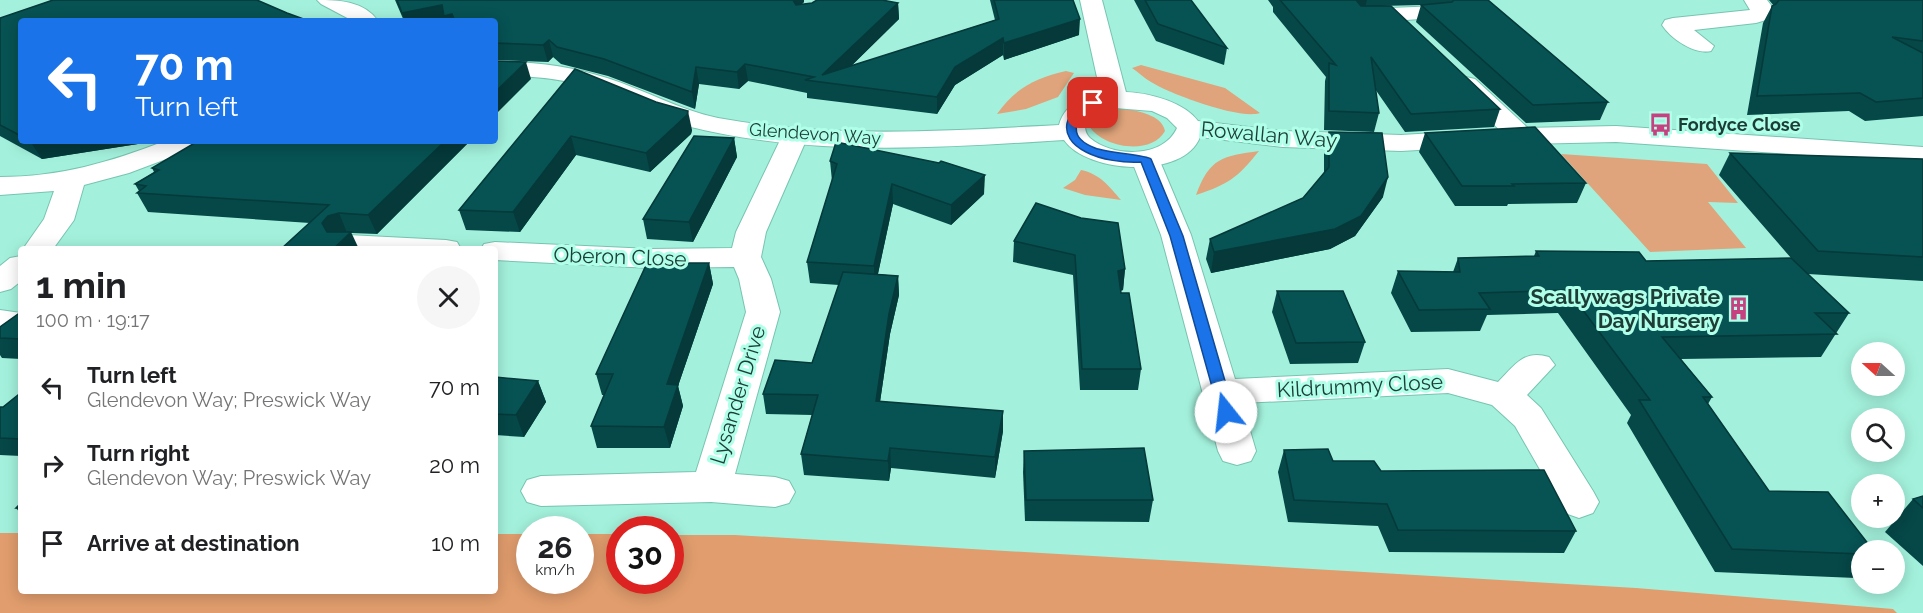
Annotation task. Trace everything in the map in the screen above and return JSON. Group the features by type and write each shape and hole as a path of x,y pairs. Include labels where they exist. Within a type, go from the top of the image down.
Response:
{"street":[{"path":"328,0 363,18"},
{"path":"1091,0 1115,100"},
{"path":"1703,46 1666,20 1748,18 1758,15 1763,9 1755,0"},
{"path":"1365,16 1439,12"},
{"path":"1393,15 1418,39"},
{"name":"Glendevon Way","path":"498,69 565,74 612,88 663,110 692,119 728,128 795,136 882,139 1072,132"},
{"path":"1453,72 1521,136"},
{"path":"1115,100 1155,105 1178,112 1190,128 1184,145 1173,152 1145,159 1128,159 1091,151 1079,144 1072,132 1071,121 1079,110 1093,103 1115,100"},
{"name":"Rowallan Way","path":"1190,128 1283,139 1401,143 1521,136 1616,134 1671,136 1923,156"},
{"path":"745,257 751,232 795,136"},
{"path":"0,186 28,187 71,182 111,171 181,144"},
{"path":"1145,159 1176,236 1237,451"},
{"path":"40,246 59,220 71,182"},
{"path":"348,244 387,246"},
{"name":"Oberon Close","path":"498,251 653,259 745,257"},
{"name":"Lysander Drive","path":"711,487 763,312 755,279 745,257"},
{"path":"0,282 18,267"},
{"path":"1505,396 1537,365"},
{"name":"Kildrummy Close","path":"1221,392 1448,381 1505,396 1528,417 1579,502"},
{"name":"Lysander Drive","path":"542,491 711,487 775,492"}],"shaded area":[{"path":"1141,65 1225,88 1260,113 1237,113 1205,105 1173,93 1151,82 1132,68"},
{"path":"1066,71 1074,73 1058,97 1026,109 997,114 1011,97 1027,85"},
{"path":"1130,109 1156,119 1165,131 1149,144 1127,146 1105,140 1089,126 1095,116 1100,113"},
{"path":"1259,151 1232,179 1196,195 1206,173 1219,161 1227,157"},
{"path":"1561,154 1707,164 1738,203 1708,202 1746,248 1650,252"},
{"path":"1081,170 1099,178 1121,200 1085,195 1063,188 1075,180"},
{"path":"0,533 18,533 18,594 498,594 498,534 516,534 516,594 594,594 594,534 606,534 606,594 684,594 684,535 735,535 1636,588 1893,609 1897,613 0,613"}],"building":[{"path":"53,0 257,0 301,18 18,18 18,134 0,125 0,18"},
{"path":"397,0 793,0 796,5 817,0 882,0 898,3 822,75 999,19 994,0 1073,0 1080,19 1004,43 1003,38 955,67 937,97 805,80 814,77 745,64 737,72 696,67 692,92 604,59 557,47 549,40 543,45 498,43 498,18 454,18 452,14 444,16 442,5 402,13"},
{"path":"1145,0 1191,0 1227,48 1158,24"},
{"path":"1280,0 1356,0 1361,6 1391,6 1500,109 1411,114 1371,57 1379,113 1329,111 1329,63 1336,65"},
{"path":"1454,0 1488,0 1608,102 1533,105 1421,5"},
{"path":"1779,0 1923,0 1923,41 1892,37 1923,53 1923,98 1876,102 1860,93 1757,96 1772,6"},
{"path":"498,61 526,62 498,89"},
{"path":"575,69 656,102 688,111 687,115 646,153 571,136 513,212 459,210"},
{"path":"1535,127 1586,183 1462,186 1425,133"},
{"path":"1329,132 1382,133 1388,177 1361,216 1335,229 1214,252 1210,239 1303,198 1329,167"},
{"path":"694,136 734,138 689,222 643,219"},
{"path":"836,142 939,163 941,161 985,175 951,205 892,184 874,266 807,262 837,164 830,161"},
{"path":"193,144 442,144 368,215 339,213 328,216 322,223 327,232 351,232 336,246 284,246 329,205 137,193 146,186 135,184 159,170 152,168"},
{"path":"1730,153 1923,159 1923,257 1818,251"},
{"path":"1036,203 1081,218 1118,223 1125,269 1118,271 1121,293 1129,293 1141,369 1082,369 1075,255 1014,241"},
{"path":"1536,251 1639,252 1646,261 1791,258 1849,313 1815,313 1837,334 1662,337 1712,397 1703,397 1769,491 1828,492 1851,522 1851,528 1856,528 1865,540 1851,540 1851,554 1732,549 1639,400 1650,400 1568,290 1479,293 1490,309 1419,310 1398,271 1460,272 1458,258 1539,256"},
{"path":"647,263 709,263 667,384 678,385 664,427 591,426 613,374 596,374"},
{"path":"843,272 898,276 889,314 876,401 1003,411 995,457 890,448 888,461 801,454 818,395 763,394 775,360 812,363"},
{"path":"1277,291 1343,291 1365,342 1296,343"},
{"path":"18,314 18,339 0,338 0,327"},
{"path":"498,377 538,381 516,415 498,414"},
{"path":"18,395 18,439 0,438 0,407"},
{"path":"1144,448 1153,500 1026,500 1024,451"},
{"path":"1328,449 1333,461 1374,461 1381,471 1544,470 1576,531 1398,530 1387,504 1294,500 1284,450"},
{"path":"1923,496 1923,508 1913,499"}],"place":[{"name":"Fordyce Close","path":"1660,125"},
{"name":"Scallywags Private Day Nursery","path":"1738,309"}],"route":[{"path":"1093,103 1079,110 1071,121 1072,132 1079,144 1091,151 1106,156 1145,159 1176,236 1226,412"}]}
